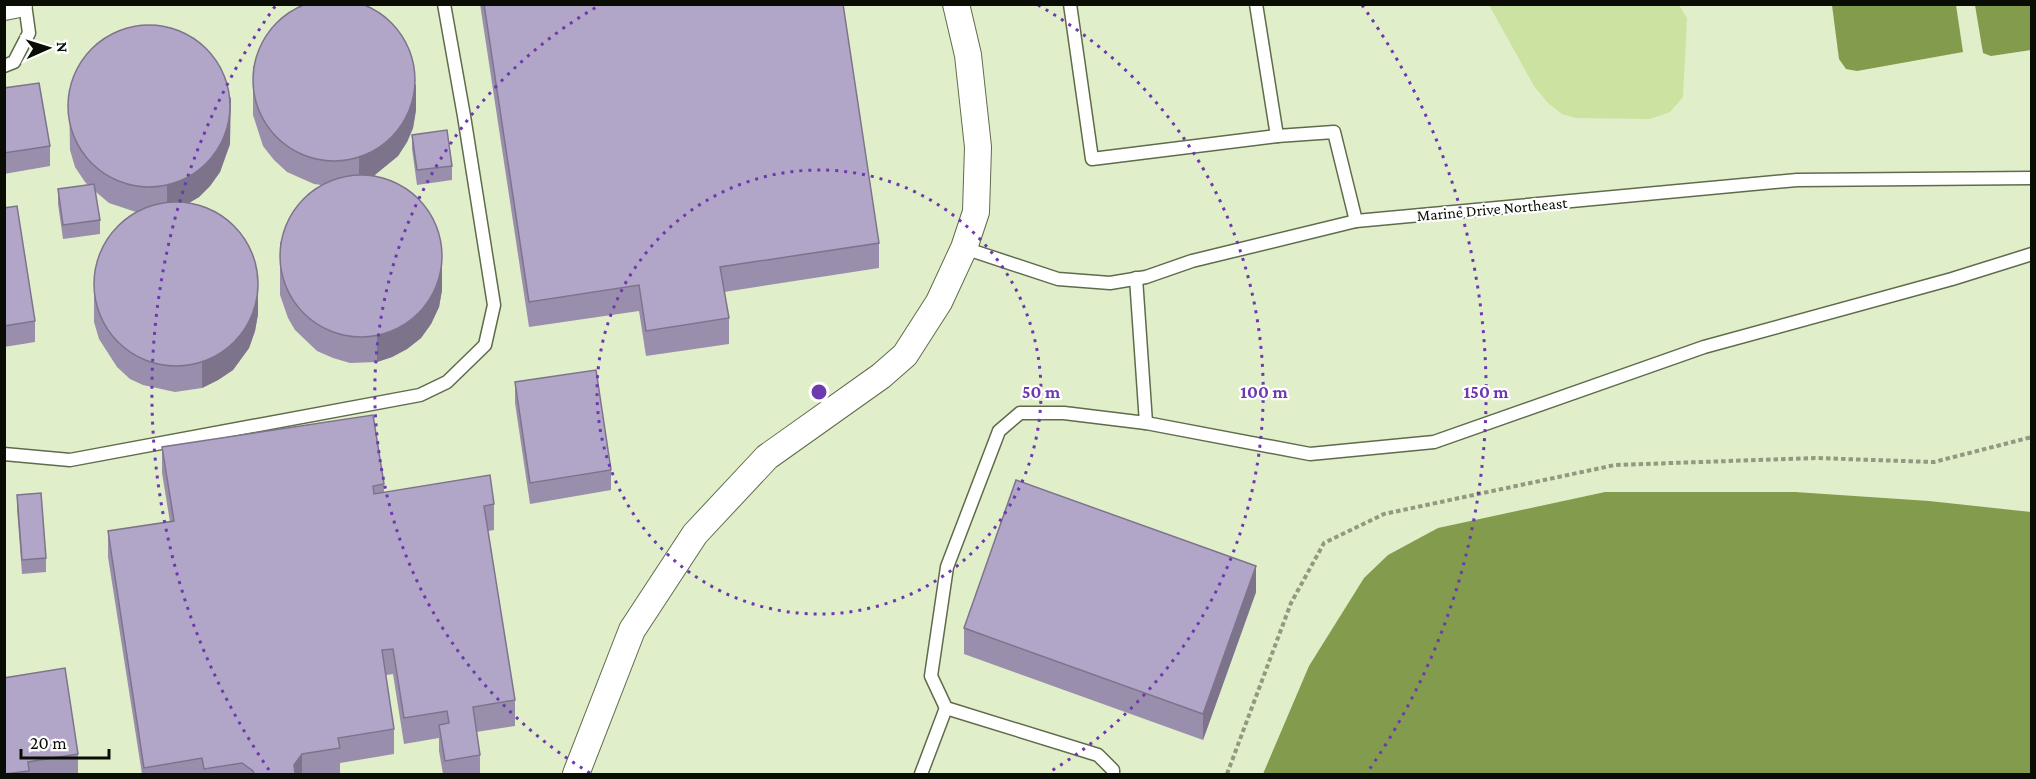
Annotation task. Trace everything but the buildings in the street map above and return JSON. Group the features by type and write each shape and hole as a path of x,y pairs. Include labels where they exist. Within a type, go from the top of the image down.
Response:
{"street":[{"path":"576,774 632,630 695,534 767,457 881,376 905,355 939,302 964,248 976,212 978,147 968,56 956,4"}],"lane":[{"path":"4,454 70,460 420,394 447,382 485,345 494,305 444,4"},
{"path":"1070,4 1092,159 1277,136 1334,132 1356,221"},
{"path":"1257,4 1277,136"},
{"path":"4,66 15,62 29,33 14,5"},
{"name":"Marine Drive Northeast","path":"964,248 1058,279 1110,283 1136,279 1192,261 1356,221 1797,180 2031,178"},
{"path":"921,774 946,708 931,676 947,567 999,430 1020,413 1064,413 1146,423 1310,454 1434,442 1704,347 1941,282 2031,254"},
{"path":"1136,279 1146,423"},
{"path":"946,708 1098,755 1113,770 1113,774"}],"path":[{"path":"1227,774 1291,603 1324,543 1384,514 1615,465 1815,458 1934,462 2031,437"}],"shaded area":[{"path":"1489,5 1679,5 1687,18 1683,97 1670,112 1650,119 1576,118 1562,114 1548,103 1534,86"},
{"path":"1832,5 1956,5 1963,52 1857,71 1846,69 1839,59"},
{"path":"1975,5 2031,5 2031,50 1991,56 1983,53"},
{"path":"1605,492 1795,492 1929,501 2031,512 2031,774 1263,774 1309,666 1364,578 1388,555 1438,528"}]}
